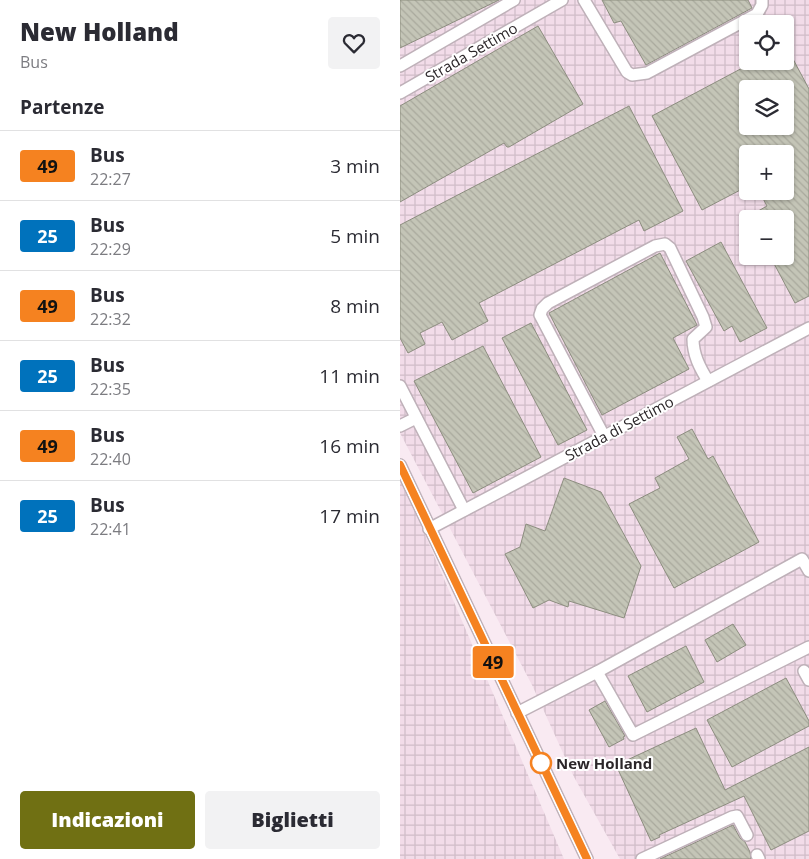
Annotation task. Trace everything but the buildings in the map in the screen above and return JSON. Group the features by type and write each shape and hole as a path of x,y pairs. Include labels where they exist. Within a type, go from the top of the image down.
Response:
{"street":[{"path":"400,66 514,0"},
{"name":"Strada Settimo","path":"400,92 562,0"},
{"path":"584,0 627,72 632,75 647,73 756,14 762,5 762,0"},
{"path":"604,436 540,315 542,309 548,303 656,246 665,244 670,248 703,317 706,327 693,339 693,349 708,381"},
{"name":"Strada di Settimo","path":"429,529 809,328"},
{"path":"400,386 464,510"},
{"path":"400,426 416,418"},
{"path":"400,465 587,859"},
{"path":"517,713 597,672 802,559 809,571"},
{"path":"597,672 633,735 809,647"},
{"path":"642,859 732,817 737,816 746,835"}],"shaded area":[{"path":"400,0 809,0 809,859 620,859 574,777 532,685 400,433"},
{"name":"New Holland","path":"400,476 564,859 400,859"}],"bus line":[{"name":"49","path":"400,465 587,859"}],"place":[{"name":"New Holland","path":"541,763"}]}
